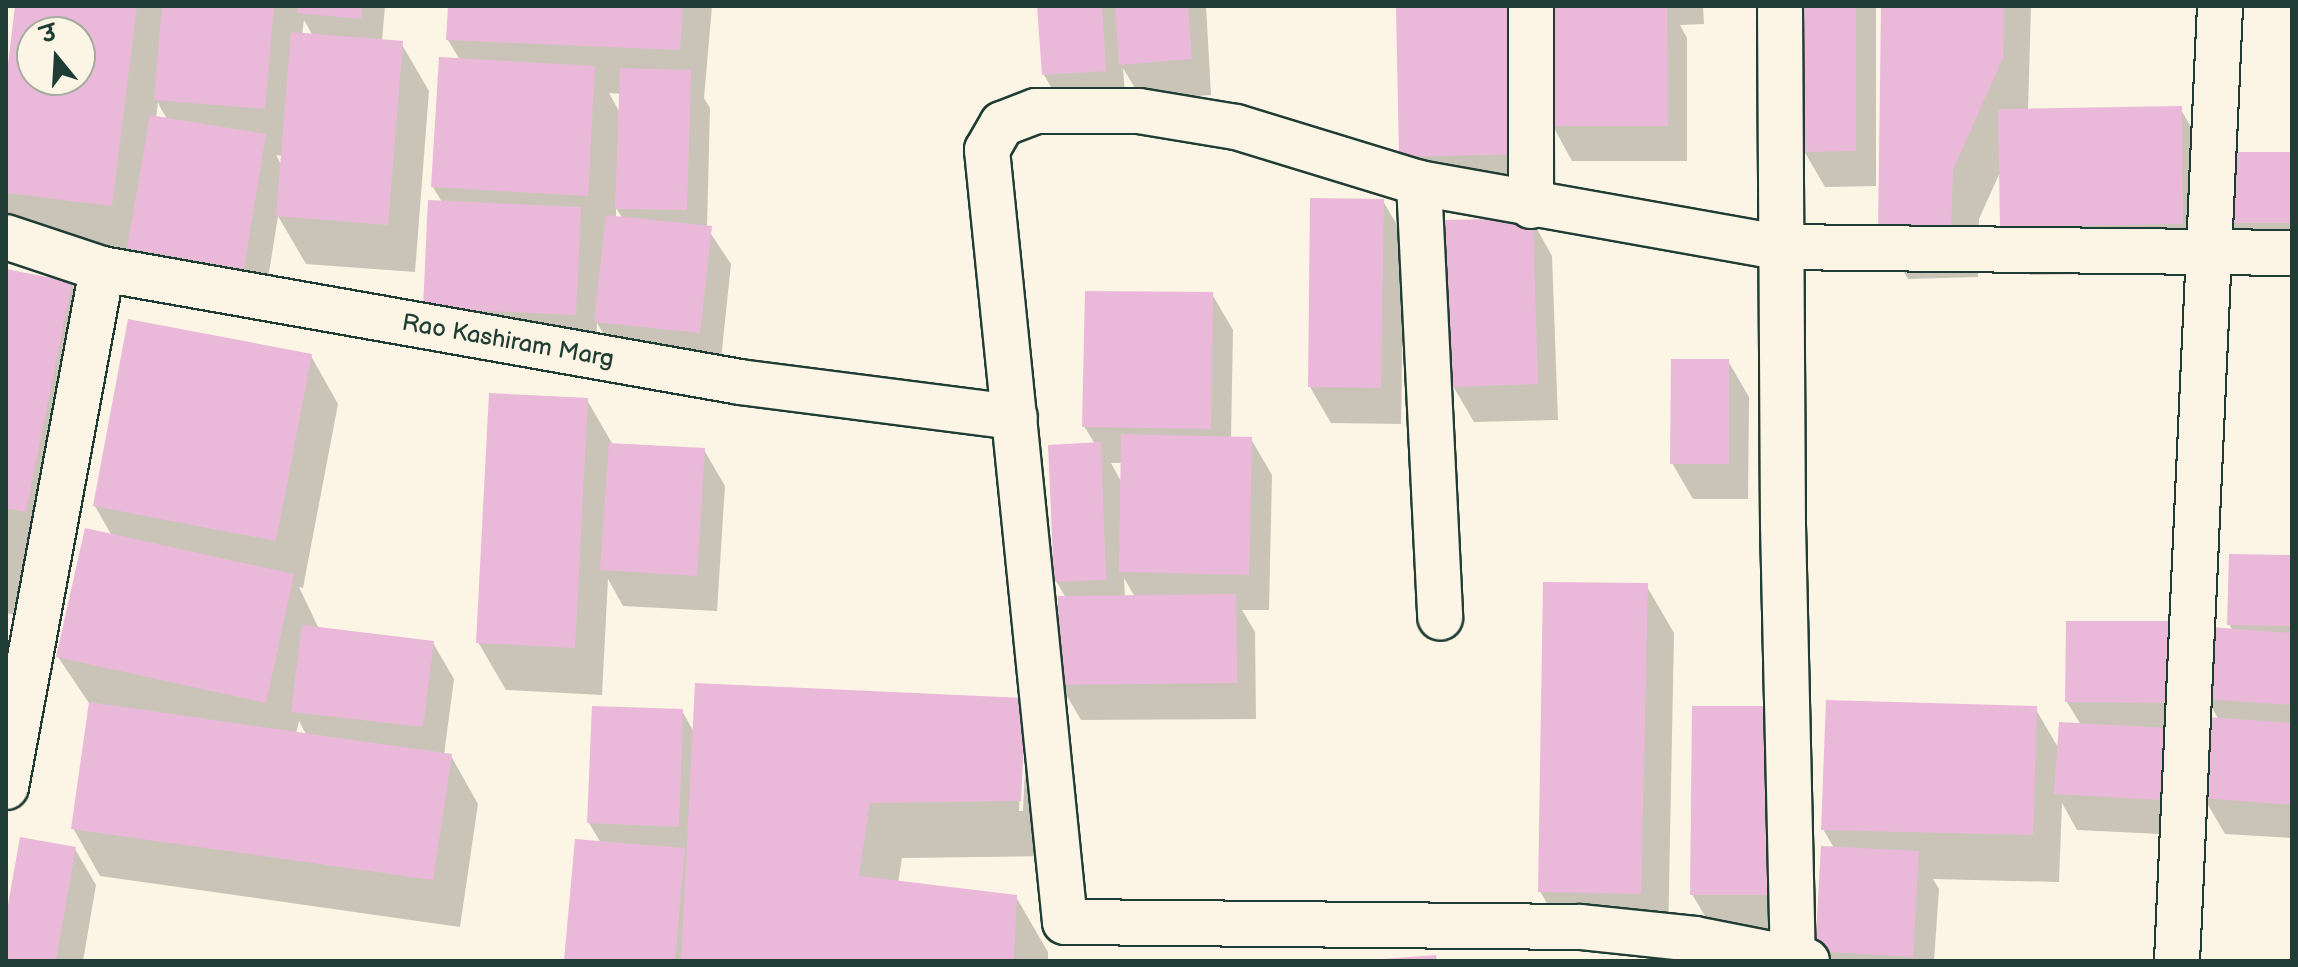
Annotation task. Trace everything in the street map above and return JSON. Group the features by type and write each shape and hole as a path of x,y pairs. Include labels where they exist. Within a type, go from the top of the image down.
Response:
{"street":[{"path":"1531,6 1531,206"},
{"path":"1780,6 1780,247 1800,960 1634,947 1580,927 1065,922 987,150 1002,124 1036,111 1139,111 1236,127 1419,183 1531,206 1780,247 2292,253"},
{"path":"2177,961 2220,6"},
{"path":"1419,183 1440,617"},
{"name":"Rao Kashiram Marg","path":"6,237 102,269 740,382 1015,417"},
{"path":"6,787 102,269"}],"building":[{"path":"15,6 137,6 112,206 6,193 6,81"},
{"path":"162,6 274,6 265,109 154,100"},
{"path":"298,6 362,6 361,19 297,13"},
{"path":"448,6 683,6 680,50 446,40"},
{"path":"1037,6 1102,6 1106,71 1042,75"},
{"path":"1115,6 1188,6 1192,59 1119,65"},
{"path":"1396,6 1526,6 1530,154 1399,157"},
{"path":"1549,6 1667,6 1668,126 1550,126"},
{"path":"1801,6 1856,6 1856,151 1802,152"},
{"path":"1881,6 2004,6 2003,58 1953,170 1951,230 1878,231"},
{"path":"291,32 403,41 388,225 276,216"},
{"path":"439,57 595,66 588,196 431,187"},
{"path":"620,68 691,70 687,210 615,209"},
{"path":"2182,106 2183,224 2000,227 1998,109"},
{"path":"150,115 266,134 244,269 127,248"},
{"path":"2226,152 2292,152 2292,223 2227,223"},
{"path":"1310,198 1384,199 1381,388 1308,387"},
{"path":"428,200 581,207 576,315 423,308"},
{"path":"606,215 712,226 700,333 594,322"},
{"path":"1533,218 1538,384 1451,387 1445,220"},
{"path":"6,269 72,282 26,512 6,508"},
{"path":"1085,291 1213,292 1211,429 1082,427"},
{"path":"128,319 312,354 276,541 93,506"},
{"path":"1671,359 1729,359 1729,464 1670,464"},
{"path":"489,393 588,398 575,648 476,643"},
{"path":"1121,434 1252,437 1249,575 1119,572"},
{"path":"1101,442 1106,580 1054,582 1048,445"},
{"path":"609,443 705,448 697,576 600,570"},
{"path":"85,528 294,574 266,703 56,657"},
{"path":"2229,554 2292,555 2292,626 2227,625"},
{"path":"1543,582 1648,583 1641,894 1538,892"},
{"path":"1236,594 1237,683 1058,685 1058,596"},
{"path":"2066,621 2173,621 2171,703 2065,702"},
{"path":"302,625 434,641 423,727 291,712"},
{"path":"2210,627 2292,633 2292,705 2205,699"},
{"path":"695,683 1026,698 1021,801 870,803 859,876 1017,895 1014,961 681,961"},
{"path":"1826,700 2037,706 2033,835 1821,830"},
{"path":"89,702 452,754 433,880 71,829"},
{"path":"592,706 683,709 679,827 587,823"},
{"path":"1692,706 1780,706 1778,895 1690,895"},
{"path":"2209,717 2292,723 2292,805 2202,798"},
{"path":"2059,722 2167,728 2162,800 2054,794"},
{"path":"20,837 76,847 56,961 6,961 6,916"},
{"path":"575,839 685,848 675,961 564,961"},
{"path":"1821,846 1919,851 1913,957 1815,951"},
{"path":"1436,955 1437,961 1383,961 1383,959"}]}
